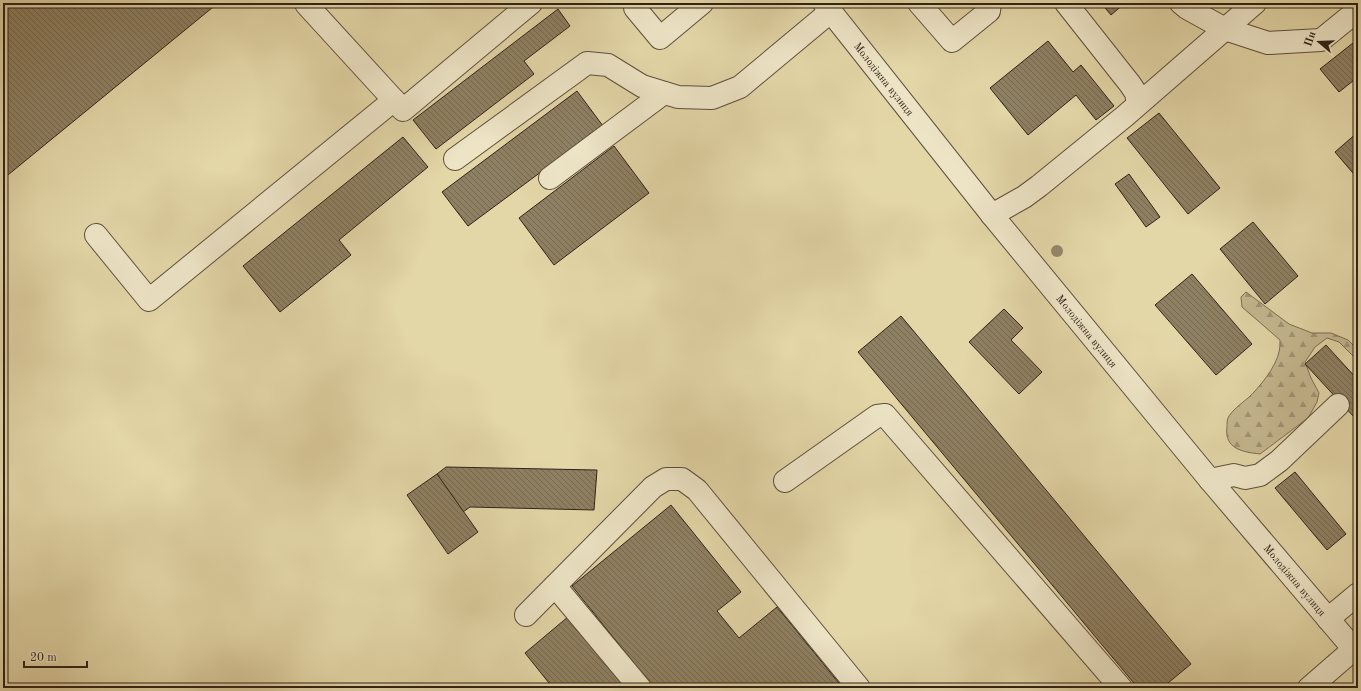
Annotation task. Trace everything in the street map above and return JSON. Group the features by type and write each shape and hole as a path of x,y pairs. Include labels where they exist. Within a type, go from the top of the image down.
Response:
{"street":[{"path":"306,4 403,110 531,3"},
{"path":"635,8 660,38 702,3"},
{"path":"919,3 952,41 989,11 990,3"},
{"path":"1066,3 1130,84 1136,93 1138,104"},
{"path":"1181,3 1187,8 1225,29 1268,43 1321,40 1358,10"},
{"path":"992,215 1034,190 1138,104 1255,3"},
{"path":"455,159 587,63 608,65 642,86 678,97 712,98 740,87 827,7"},
{"name":"Молодіжна вулиця","path":"827,7 992,215 1210,480 1356,651"},
{"path":"550,178 664,93"},
{"path":"96,236 149,300 394,100"},
{"path":"1210,480 1234,475 1245,478 1260,475 1279,461 1338,405"},
{"path":"785,481 877,416 885,415 1121,688"},
{"path":"526,615 653,487 666,479 682,479 696,490 859,688"},
{"path":"555,586 640,688"},
{"path":"1328,619 1358,594"},
{"path":"1310,688 1356,651"}],"green space":[{"path":"1246,292 1289,324 1312,333 1331,333 1348,340 1356,348 1358,355 1353,356 1339,342 1327,338 1315,347 1305,362 1319,393 1317,402 1308,418 1260,454 1247,452 1236,448 1228,440 1227,434 1227,421 1229,415 1262,383 1274,364 1280,349 1280,340 1242,307 1241,297"}],"building":[{"path":"3,3 218,3 3,179"},
{"path":"1101,3 1125,3 1111,15"},
{"path":"558,9 570,26 524,61 534,74 436,149 413,120"},
{"path":"1358,39 1358,77 1339,92 1320,69"},
{"path":"1048,41 1073,72 1081,65 1114,106 1096,120 1076,95 1028,135 990,88"},
{"path":"577,91 603,126 468,226 442,192"},
{"path":"1159,113 1220,188 1188,214 1127,138"},
{"path":"1358,132 1358,179 1335,152"},
{"path":"403,137 428,167 339,240 351,255 280,312 243,266"},
{"path":"614,146 649,193 554,265 519,218"},
{"path":"1129,174 1160,217 1146,227 1115,184"},
{"path":"1253,222 1298,276 1265,304 1220,249"},
{"path":"1192,274 1252,344 1216,375 1155,305"},
{"path":"1004,309 1023,328 1011,340 1042,372 1019,394 969,342"},
{"path":"901,316 1191,664 1162,688 1138,688 858,352"},
{"path":"1326,345 1358,380 1358,414 1354,417 1305,364"},
{"path":"446,467 597,470 594,510 470,507 463,512 437,474"},
{"path":"1295,472 1346,534 1327,550 1275,488"},
{"path":"437,474 478,532 448,554 407,495"},
{"path":"671,505 741,592 717,611 739,638 777,607 843,688 654,688 572,586"},
{"path":"569,616 628,688 553,688 525,653"}]}
